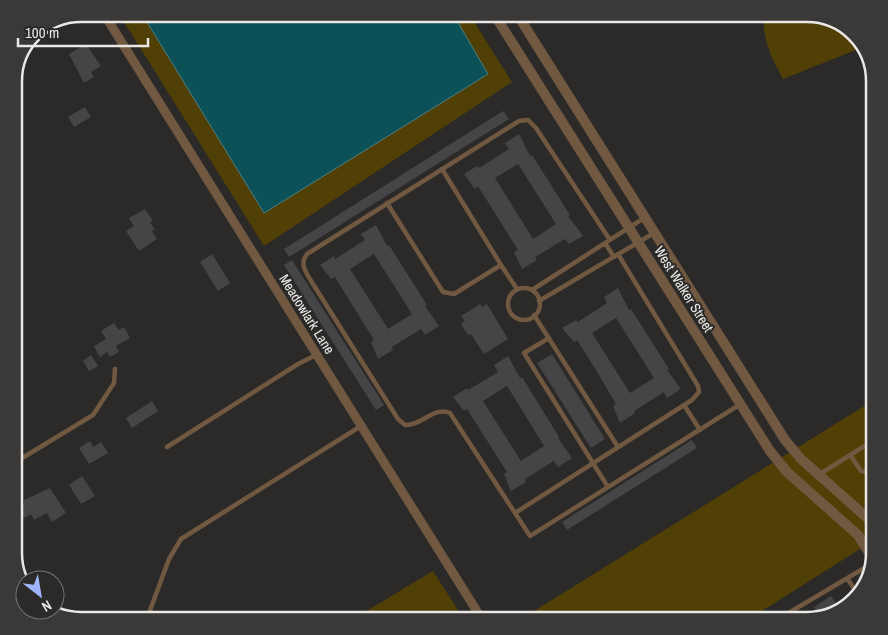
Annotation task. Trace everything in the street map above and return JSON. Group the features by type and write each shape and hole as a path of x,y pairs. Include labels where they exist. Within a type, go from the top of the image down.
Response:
{"street":[{"name":"Meadowlark Lane","path":"109,22 477,612"},
{"name":"West Walker Street","path":"499,22 770,451 787,472 858,534 866,547"},
{"name":"West Walker Street","path":"522,22 786,440 801,459 866,516"}],"lane":[{"path":"515,513 684,405 699,392 698,386 536,128 528,120 519,121 307,254 303,260 304,267 398,419 405,425 413,426 437,412 444,411 450,413 515,513 530,536 740,404"},
{"path":"442,169 517,290"},
{"path":"387,203 443,292 454,294 501,264"},
{"path":"532,290 539,301 539,306 534,315 520,319 512,314 508,300 517,290 523,288 532,290 645,217"},
{"path":"539,301 655,233"},
{"path":"534,315 618,447"},
{"path":"548,338 524,353 608,487"},
{"path":"167,447 298,364 316,355"},
{"path":"23,458 93,415 114,383 115,369"},
{"path":"684,405 700,430"},
{"path":"149,612 169,559 181,540 361,426"},
{"path":"819,475 866,446"},
{"path":"851,456 861,471 866,472"},
{"path":"790,612 863,569"},
{"path":"847,578 854,588"}],"shaded area":[{"path":"124,22 474,22 512,82 264,246"},
{"path":"806,22 825,26 842,35 856,50 783,79 771,56 764,31 764,23"},
{"path":"866,405 866,545 760,612 532,612"},
{"path":"433,571 459,612 365,612"}],"water":[{"path":"147,22 458,22 488,74 264,213"}],"building":[{"path":"86,44 101,66 91,72 94,77 84,83 69,54"},
{"path":"85,107 91,117 74,127 68,117"},
{"path":"503,111 509,119 289,257 284,249"},
{"path":"519,134 530,156 532,155 570,215 568,216 583,236 569,244 565,239 535,257 537,260 522,269 514,252 518,250 478,186 475,189 464,174 477,166 479,168 509,149 505,143","holes":["518,164 556,224 533,239 495,178"]},
{"path":"145,209 153,221 150,223 155,229 152,231 157,239 139,251 126,231 134,226 129,218"},
{"path":"376,225 387,246 389,245 439,326 425,335 421,329 392,347 393,350 378,359 371,342 374,340 335,277 331,279 320,265 334,256 335,259 365,240 361,234","holes":["374,254 412,314 388,329 350,269"]},
{"path":"212,254 230,283 218,291 200,262"},
{"path":"292,260 384,405 376,410 284,265"},
{"path":"618,288 629,310 631,309 669,369 667,370 681,389 667,398 664,392 634,411 635,413 620,423 613,406 616,404 599,375 577,340 574,342 562,328 576,320 578,322 607,303 604,297","holes":["616,318 654,378 630,393 592,333"]},
{"path":"480,304 482,307 487,304 508,339 484,354 471,334 468,335 461,324 465,321 461,316"},
{"path":"114,323 119,330 124,327 130,338 116,346 119,352 110,357 107,352 100,357 94,346 106,339 101,331"},
{"path":"552,354 605,439 591,448 537,363"},
{"path":"91,355 98,366 89,371 83,361"},
{"path":"508,356 520,378 522,377 572,458 558,467 554,461 525,479 526,482 511,491 504,474 507,472 467,409 464,411 453,397 498,372 494,365","holes":["507,386 544,446 521,461 483,401"]},
{"path":"152,401 158,411 132,428 126,418"},
{"path":"692,440 697,448 567,530 562,522"},
{"path":"90,441 93,447 101,442 108,453 89,464 79,448"},
{"path":"82,476 95,496 81,504 69,485"},
{"path":"50,488 66,513 52,522 47,513 34,520 31,514 23,518 24,500"},
{"path":"831,596 836,604 812,611 815,609 814,607"}]}
